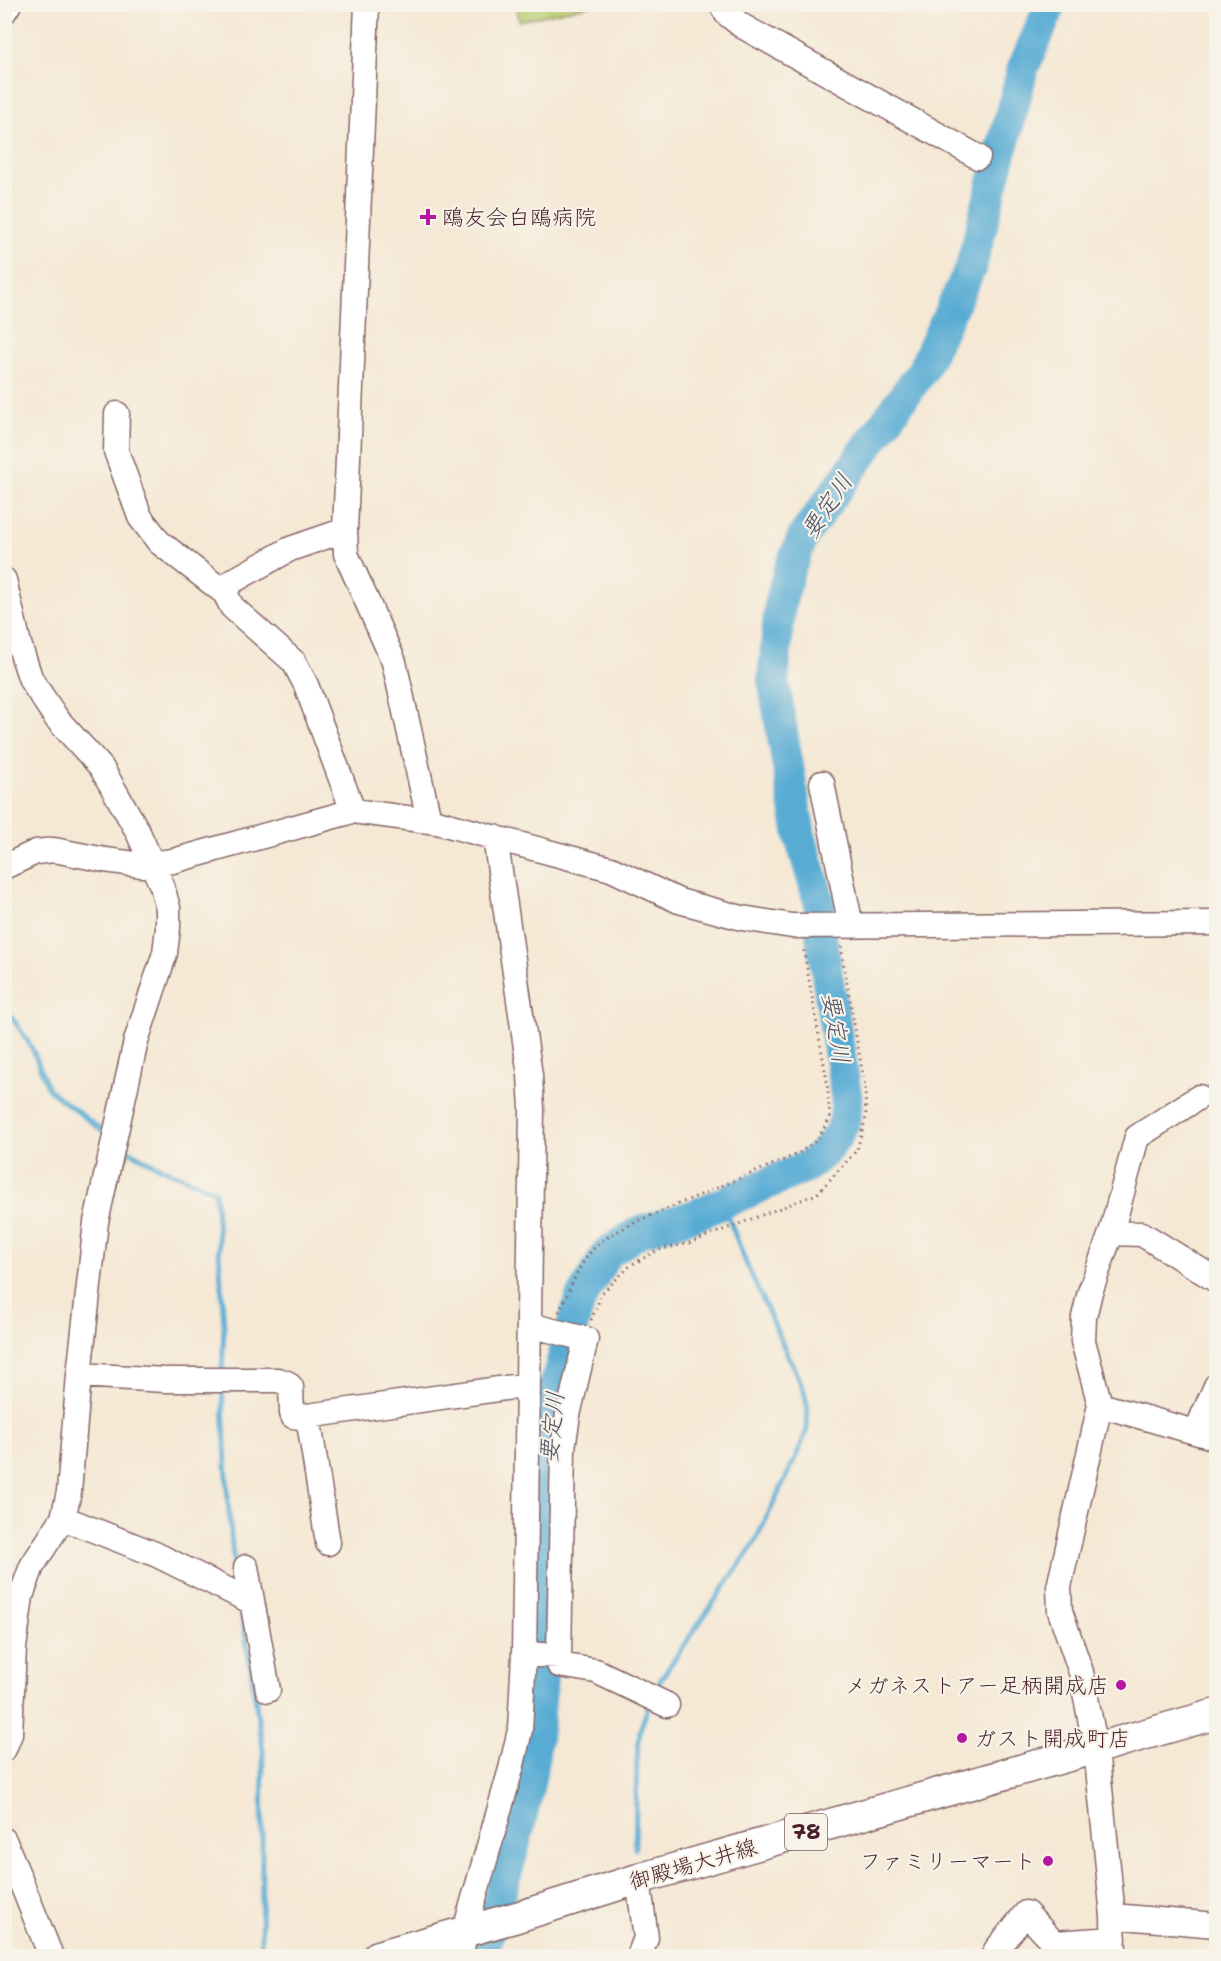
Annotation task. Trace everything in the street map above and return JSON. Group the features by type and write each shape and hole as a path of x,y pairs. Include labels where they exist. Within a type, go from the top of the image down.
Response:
{"main road":[{"name":"御殿場大井線","path":"378,1956 467,1938 517,1917 638,1879 1216,1714"}],"street":[{"path":"4,12 9,4"},
{"path":"367,4 345,530 346,554 393,663 429,820"},
{"path":"721,4 727,14 742,26 978,157"},
{"path":"117,414 116,451 140,517 159,542 225,593 232,607 294,662 306,685 353,811"},
{"path":"225,593 231,582 291,549 345,530"},
{"path":"4,580 21,651 36,690 57,719 106,774 154,864 168,908 167,945 136,1041 96,1222 69,1492 63,1518 32,1566 21,1596 14,1648 10,1734 4,1749"},
{"path":"822,783 844,926"},
{"path":"4,867 36,852 54,850 105,860 154,864 184,858 353,811 429,820 495,837 611,869 679,900 742,918 792,926 1216,923"},
{"path":"467,1938 520,1730 527,1654 527,1385 545,1329 530,1075 495,837"},
{"path":"1114,1937 1096,1749 1081,1672 1060,1611 1059,1587 1100,1405 1083,1341 1084,1317 1090,1292 1111,1233 1137,1137 1200,1097"},
{"path":"1111,1233 1142,1234 1216,1280"},
{"path":"545,1329 583,1338 563,1449 557,1655 559,1665 596,1671 653,1699"},
{"path":"79,1375 278,1380 286,1383 292,1390 292,1413 297,1417 527,1385"},
{"path":"1100,1405 1206,1435 1216,1386"},
{"path":"308,1416 328,1543"},
{"path":"63,1518 155,1554 252,1602"},
{"path":"246,1567 268,1690"},
{"path":"527,1654 557,1655"},
{"path":"4,1840 51,1956"},
{"path":"638,1879 643,1947 661,1956"},
{"path":"993,1956 1026,1914 1054,1943 1216,1925"}],"path":[{"path":"545,1329 594,1249 613,1234 633,1223 798,1154 818,1139 830,1118 827,1081 801,940 792,926"},
{"path":"583,1338 602,1293 631,1266 658,1250 690,1243 818,1194 857,1150 866,1117 865,1087 842,955 844,926"}],"green space":[{"path":"516,4 592,5 519,21"}],"waterway":[{"name":"要定川","path":"482,1956 518,1830 534,1753 544,1643 546,1458 554,1389 580,1300 607,1253 639,1232 695,1215 808,1166 824,1153 844,1123 847,1101 821,936 820,904 800,836 773,680 780,605 789,570 804,535 922,371 971,267 1023,68 1051,4"},
{"path":"4,1009 32,1048 49,1090 108,1135"},
{"path":"122,1147 157,1166 215,1191 224,1326 222,1373"},
{"path":"655,1691 662,1677 754,1544 807,1429 808,1409 804,1391 746,1263 723,1203"},
{"path":"222,1385 228,1501 235,1578"},
{"path":"241,1606 263,1750 261,1956"},
{"path":"635,1849 640,1730 650,1702"}],"place":[{"name":"鴎友会白鴎病院","path":"428,217"},
{"name":"メガネストアー足柄開成店","path":"1121,1685"},
{"name":"ガスト開成町店","path":"962,1738"},
{"name":"ファミリーマート","path":"1048,1861"}]}
